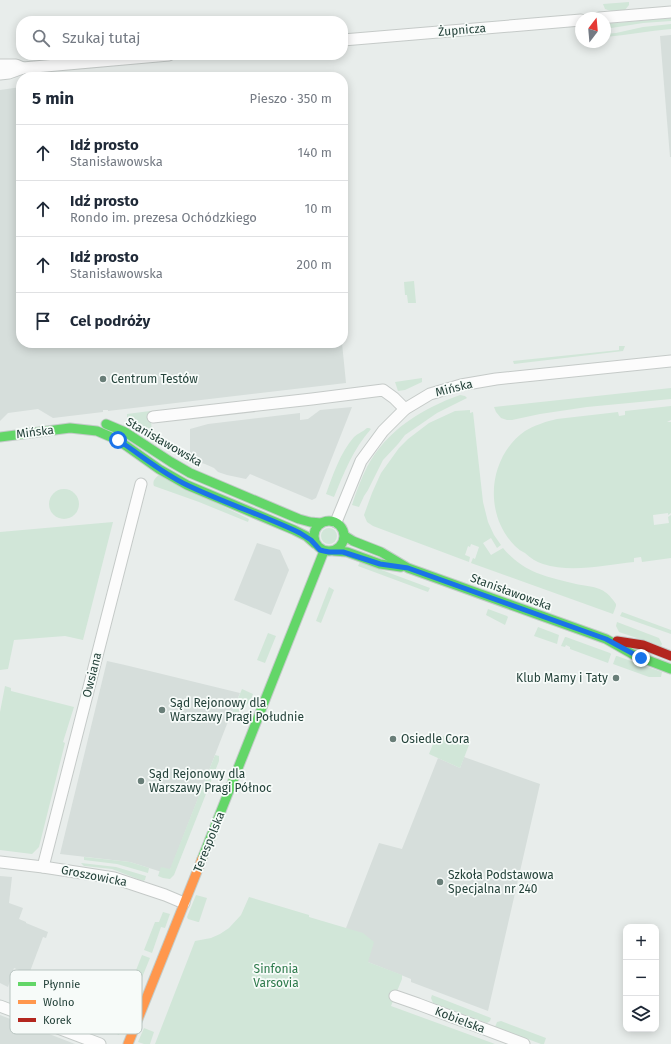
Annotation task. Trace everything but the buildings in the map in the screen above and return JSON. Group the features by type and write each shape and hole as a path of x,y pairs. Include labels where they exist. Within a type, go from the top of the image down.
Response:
{"street":[{"path":"611,17 671,12"},
{"name":"Żupnicza","path":"348,40 575,21"},
{"path":"0,74 10,73 23,68 113,60"},
{"path":"0,65 16,65 23,68"},
{"name":"Mińska","path":"405,409 430,394 461,385 496,379 671,360"},
{"path":"153,417 383,390 405,409 383,431 361,461 336,522"},
{"name":"Stanisławowska","path":"70,428 79,424 90,422 106,424 140,440 171,462 194,475 299,519 321,523"},
{"name":"Mińska","path":"0,436 70,428"},
{"name":"Stanisławowska","path":"70,428 96,432 118,440 159,469 187,485 294,530 306,536 316,544"},
{"name":"Owsiana","path":"44,867 141,484"},
{"path":"330,521 336,522 342,528 344,536 342,545 334,551 329,552 320,550 314,540 313,535 317,526 321,523 330,521"},
{"name":"Stanisławowska","path":"344,536 381,552 408,568 606,639 634,655 671,669"},
{"name":"Terespolska","path":"142,1009 324,551"},
{"name":"Stanisławowska","path":"334,551 347,552 382,564 408,568"},
{"name":"Stanisławowska","path":"606,639 643,645 671,656"},
{"name":"Groszowicka","path":"0,862 114,878 184,903"},
{"name":"Kobielska","path":"395,996 524,1044"},
{"path":"0,1006 10,1010"},
{"path":"74,1034 100,1044"},
{"name":"Terespolska","path":"128,1044 132,1034"}],"shaded area":[{"path":"671,35 671,157 670,157 660,36"},
{"path":"16,88 16,348 342,348 346,383 108,411 103,410 103,412 53,418 38,409 8,413 0,421 0,90"},
{"path":"352,407 316,498 312,500 250,474 246,479 218,472 214,468 194,461 190,456 190,429 208,424 300,413 300,420 308,419 320,410"},
{"path":"257,543 280,550 289,570 271,615 234,600"},
{"path":"107,661 240,693 169,873 130,862 60,854"},
{"name":"Szkoła Podstawowa Specjalna nr 240","path":"464,757 540,784 488,1011 411,982 411,979 368,962 346,928 379,843 402,849 438,758 460,768"},
{"path":"0,876 12,877 9,903 23,908 19,919 48,932 46,938 43,937 31,970 19,970 14,968 13,970 10,970 10,981 8,987 0,983"},
{"path":"0,1015 10,1019 10,1034 49,1034 75,1044 0,1044"}],"green space":[{"path":"629,2 629,5 625,10 611,11 605,9 603,4"},
{"path":"671,18 671,21 643,23 611,28 611,23"},
{"path":"671,24 671,29 611,36 611,33 643,27"},
{"path":"414,281 416,303 408,303 407,295 405,295 404,282"},
{"path":"619,346 625,346 623,351 514,364 513,361 619,350"},
{"path":"422,378 422,382 405,390 398,391 395,382"},
{"path":"671,388 671,399 587,407 512,420 501,418 494,407"},
{"path":"460,395 467,398 437,413 405,435 383,460 359,507 352,505 367,467 384,442 406,422 432,407"},
{"path":"671,406 671,420 667,422 671,422 671,513 668,515 668,513 653,515 654,525 669,523 668,517 671,515 671,558 642,562 641,557 634,558 634,562 588,568 565,568 554,567 538,562 515,546 505,533 498,518 494,502 494,486 497,470 503,455 513,442 525,431 540,424 557,419 618,412 619,416 625,415 625,411"},
{"path":"470,410 470,413 473,412 483,502 488,522 501,545 497,548 491,538 483,543 491,555 503,548 518,563 527,569 562,581 599,589 608,594 616,604 613,614 471,563 473,558 475,559 479,547 471,544 470,547 468,546 465,555 470,557 469,562 373,526 367,522 364,515 372,493 381,473 399,448 429,423 455,411"},
{"path":"150,411 152,432 146,433 127,421 127,414"},
{"path":"367,428 371,429 354,453 334,497 326,494 337,464 349,443 354,437"},
{"path":"159,475 249,519 248,522 154,486 154,480"},
{"path":"64,489 75,493 79,504 75,515 64,519 53,515 49,504 53,493"},
{"path":"113,522 83,640 65,636 14,640 8,669 0,670 0,532"},
{"path":"329,528 336,533 337,536 332,543 329,544 322,539 321,536 326,529"},
{"path":"360,562 430,588 428,592 358,566"},
{"path":"329,587 334,590 321,623 316,621"},
{"path":"488,609 507,616 505,625 486,615"},
{"path":"622,612 671,630 671,634 620,616"},
{"path":"617,622 659,638 662,644 661,646 619,632 616,626"},
{"path":"538,627 559,635 557,644 534,636"},
{"path":"268,633 276,636 265,663 257,660"},
{"path":"565,637 610,653 608,663 570,649 570,647 566,645 565,647 561,646"},
{"path":"616,656 662,672 661,677 649,677 613,664"},
{"path":"5,686 11,688 11,691 74,707 63,742 65,743 39,847 32,854 0,850 0,712"},
{"path":"242,689 253,694 250,702 240,710 236,718 231,715"},
{"path":"437,734 469,745 460,768 429,754"},
{"path":"215,755 219,756 219,761 174,875 170,879 158,876 161,867 170,869"},
{"path":"84,857 130,862 149,868 148,873 117,864 84,860"},
{"path":"81,863 116,867 146,876 145,880 143,881 112,869 84,866"},
{"path":"196,895 207,898 199,922 188,919 187,917"},
{"name":"Sinfonia Varsovia","path":"249,897 363,933 374,942 368,962 402,975 402,979 391,1006 495,1044 155,1044 195,941 211,938 229,928 241,915"},
{"path":"163,912 170,914 165,928 161,927 152,953 144,950 155,922 159,922"},
{"path":"142,955 150,958 142,978 142,970 136,970"},
{"path":"432,995 491,1018 490,1021 487,1023 433,1003 431,998"},
{"path":"501,1021 546,1038 544,1044 495,1027 497,1022"},
{"path":"144,1028 154,1032 150,1044 138,1042"}],"traffic: fast":[{"path":"106,424 125,432 190,473 299,519 321,523"},
{"path":"0,437 70,428 97,431 118,440 159,469 187,485 294,530 306,536 315,544"},
{"path":"329,521 340,525 344,536 340,547 329,551 318,547 314,536 318,525 329,521"},
{"path":"345,536 353,541 381,552 408,568 606,639 634,655 671,669"},
{"path":"202,859 324,551"},
{"path":"334,551 347,552 380,564 401,567"}],"traffic: slow":[{"path":"142,1009 202,859"},
{"path":"128,1044 132,1034"}],"traffic: jam":[{"path":"617,641 643,645 671,656"}],"place":[{"name":"Centrum Testów","path":"103,379"},
{"name":"Klub Mamy i Taty","path":"616,678"},
{"name":"Sąd Rejonowy dla Warszawy Pragi Południe","path":"162,710"},
{"name":"Osiedle Cora","path":"393,739"},
{"name":"Sąd Rejonowy dla Warszawy Pragi Północ","path":"141,781"},
{"name":"Szkoła Podstawowa Specjalna nr 240","path":"440,882"}],"route":[{"path":"118,440 177,480 300,533 316,544 320,550 326,552 343,552 380,564 408,568 606,639 641,658"}]}
